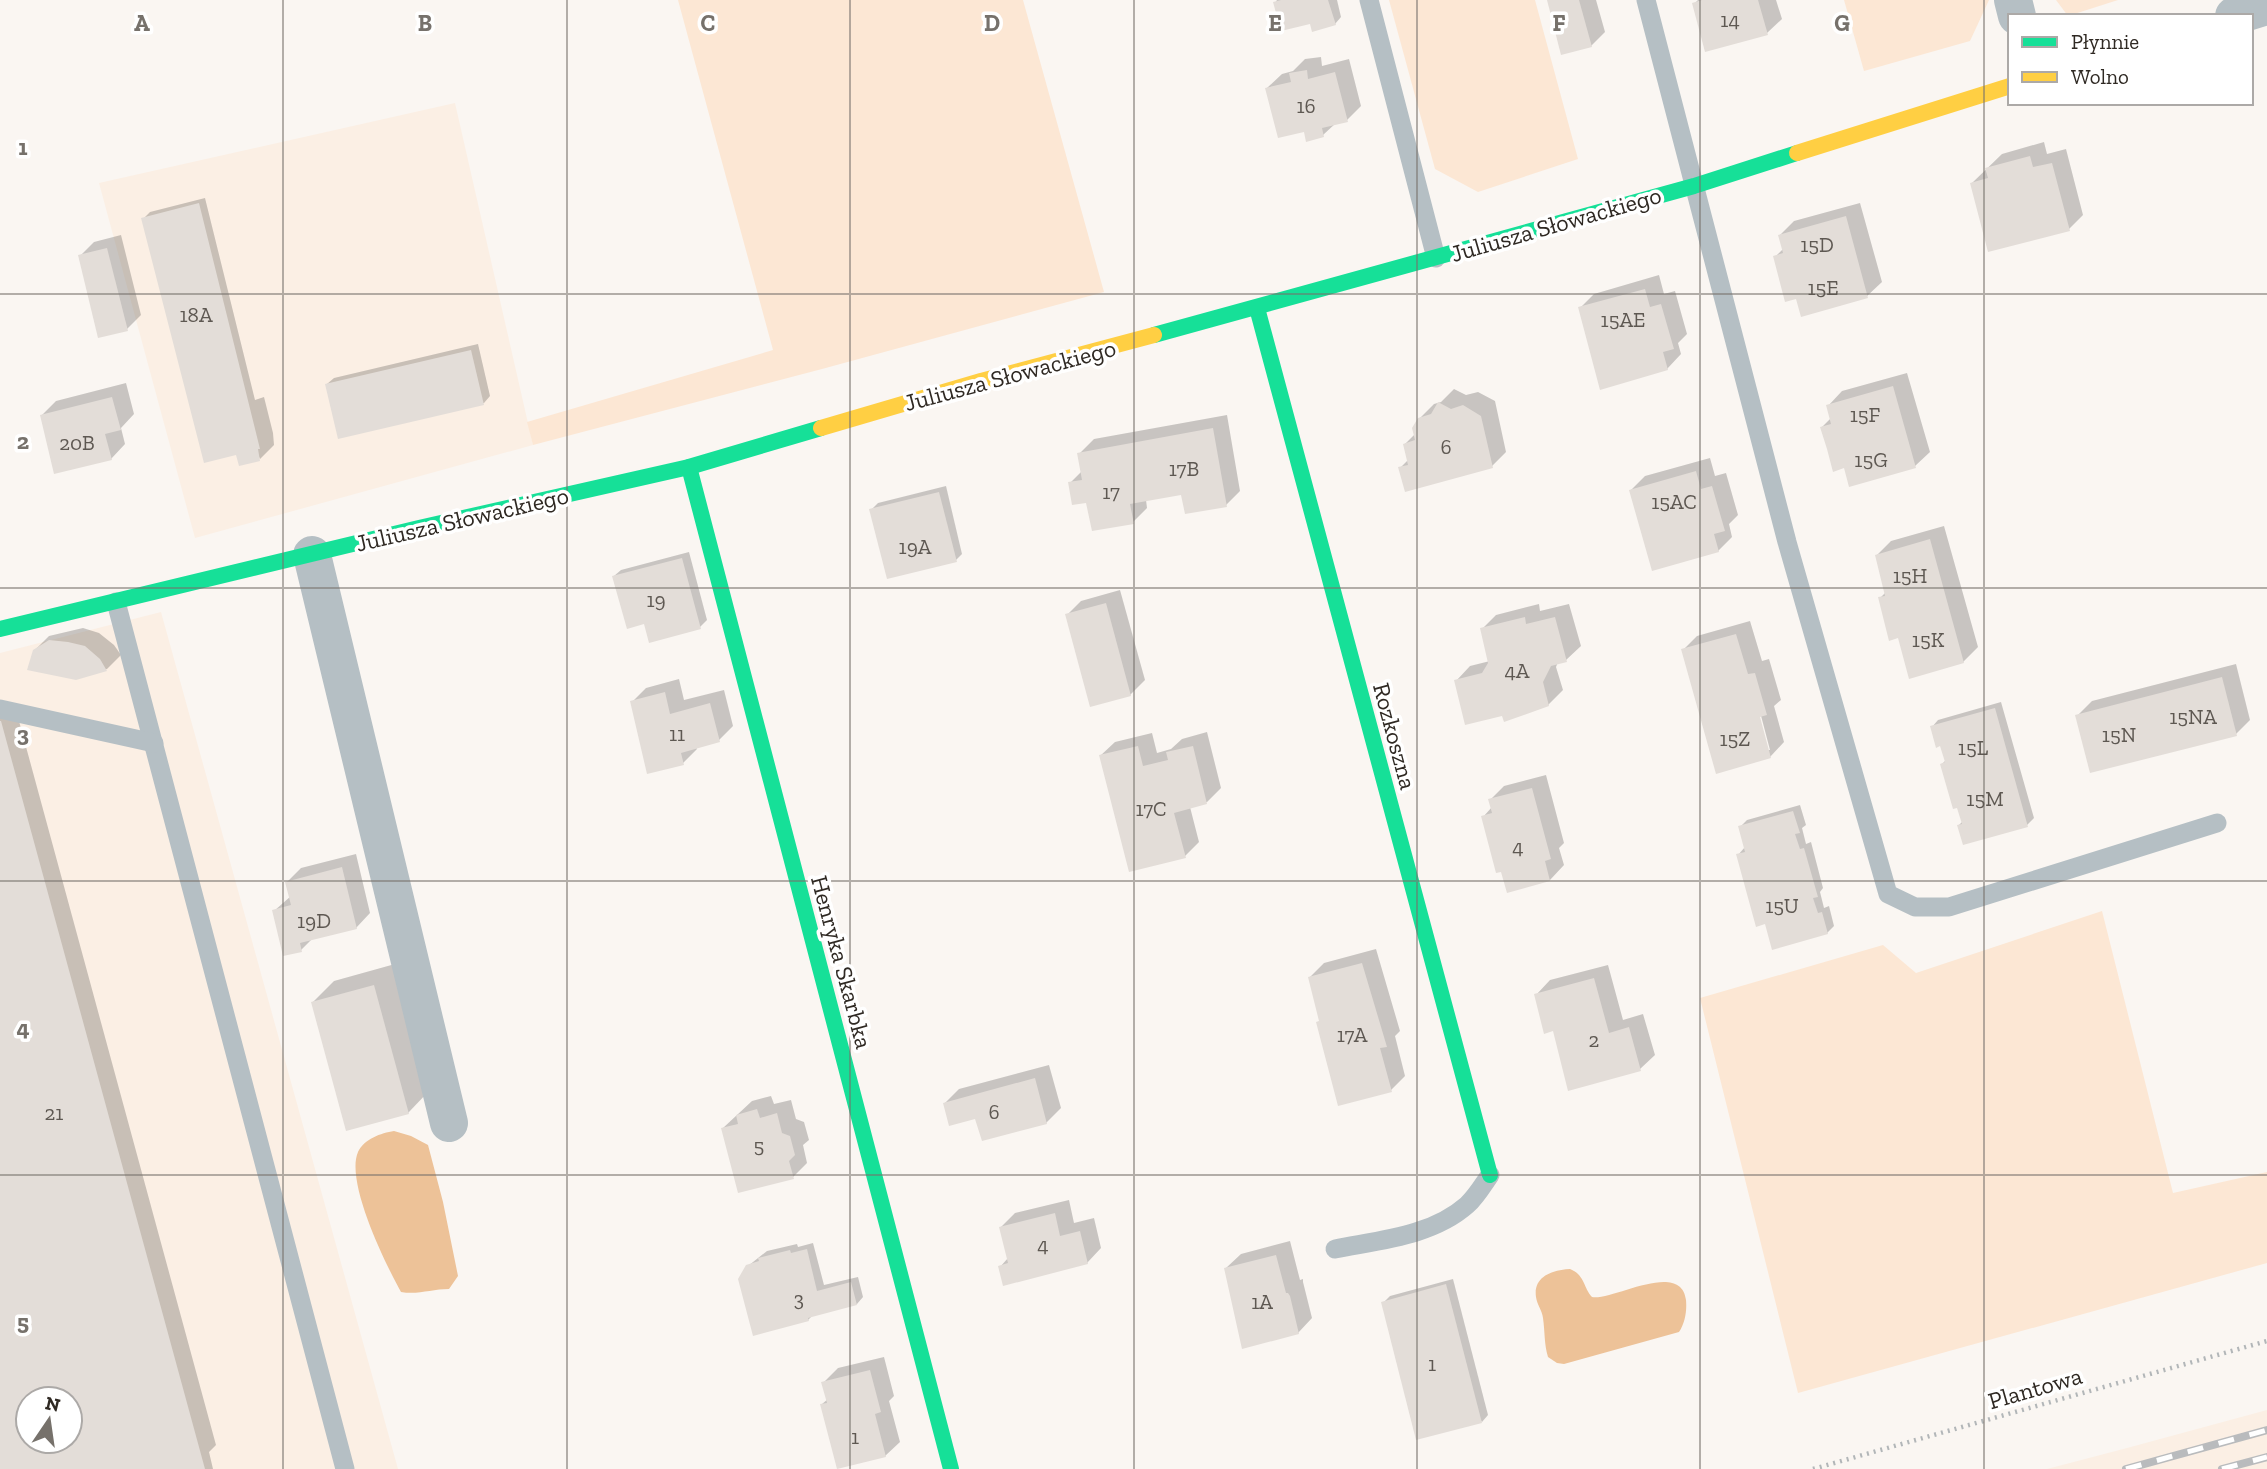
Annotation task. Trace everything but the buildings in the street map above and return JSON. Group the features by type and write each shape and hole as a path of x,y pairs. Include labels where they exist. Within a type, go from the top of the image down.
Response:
{"street":[{"path":"2241,14 2267,6"},
{"name":"Juliusza Słowackiego","path":"0,629 419,528 689,467 981,381 1257,308 1694,186 2008,87"},
{"name":"Rozkoszna","path":"1257,308 1490,1175"},
{"name":"Henryka Skarbka","path":"689,467 951,1469"},
{"path":"312,555 449,1123"}],"lane":[{"path":"1369,0 1436,258"},
{"path":"1646,0 1787,542 1888,894 1915,907 1949,907 2217,823"},
{"path":"116,601 345,1469"},
{"path":"0,709 154,743"},
{"path":"1335,1248 1416,1233 1451,1217 1469,1204 1490,1175"}],"path":[{"name":"Plantowa","path":"1813,1469 2267,1341"}],"shaded area":[{"path":"678,0 1023,0 1104,292 533,445 527,422 773,350"},
{"path":"1389,0 1535,0 1578,159 1478,192 1435,169"},
{"path":"1844,0 1989,0 1970,41 1864,71"},
{"path":"2056,0 2118,0 2074,14 2066,14"},
{"path":"455,103 533,445 195,538 99,183"},
{"path":"161,612 398,1469 0,1469 0,653"},
{"path":"2102,911 2173,1193 2267,1172 2267,1263 1798,1393 1700,998 1883,945 1916,973"},
{"path":"394,1131 428,1145 458,1276 449,1289 401,1292 369,1223 357,1183 358,1152 373,1137"},
{"path":"1570,1269 1581,1278 1592,1297 1602,1297 1659,1282 1672,1283 1681,1288 1686,1308 1679,1332 1564,1364 1557,1363 1548,1357 1536,1290 1546,1275"},
{"path":"2267,1410 2267,1469 2047,1469 2127,1448"}],"railway":[{"path":"2126,1469 2267,1430"},
{"path":"2222,1469 2267,1457"}],"traffic: fast":[{"path":"1154,335 1694,186 1797,153"},
{"path":"1257,308 1490,1175"},
{"path":"0,629 419,528 689,467 821,428"},
{"path":"689,467 951,1469"}],"traffic: slow":[{"path":"1797,153 2008,87"},
{"path":"821,428 981,381 1154,335"}]}
